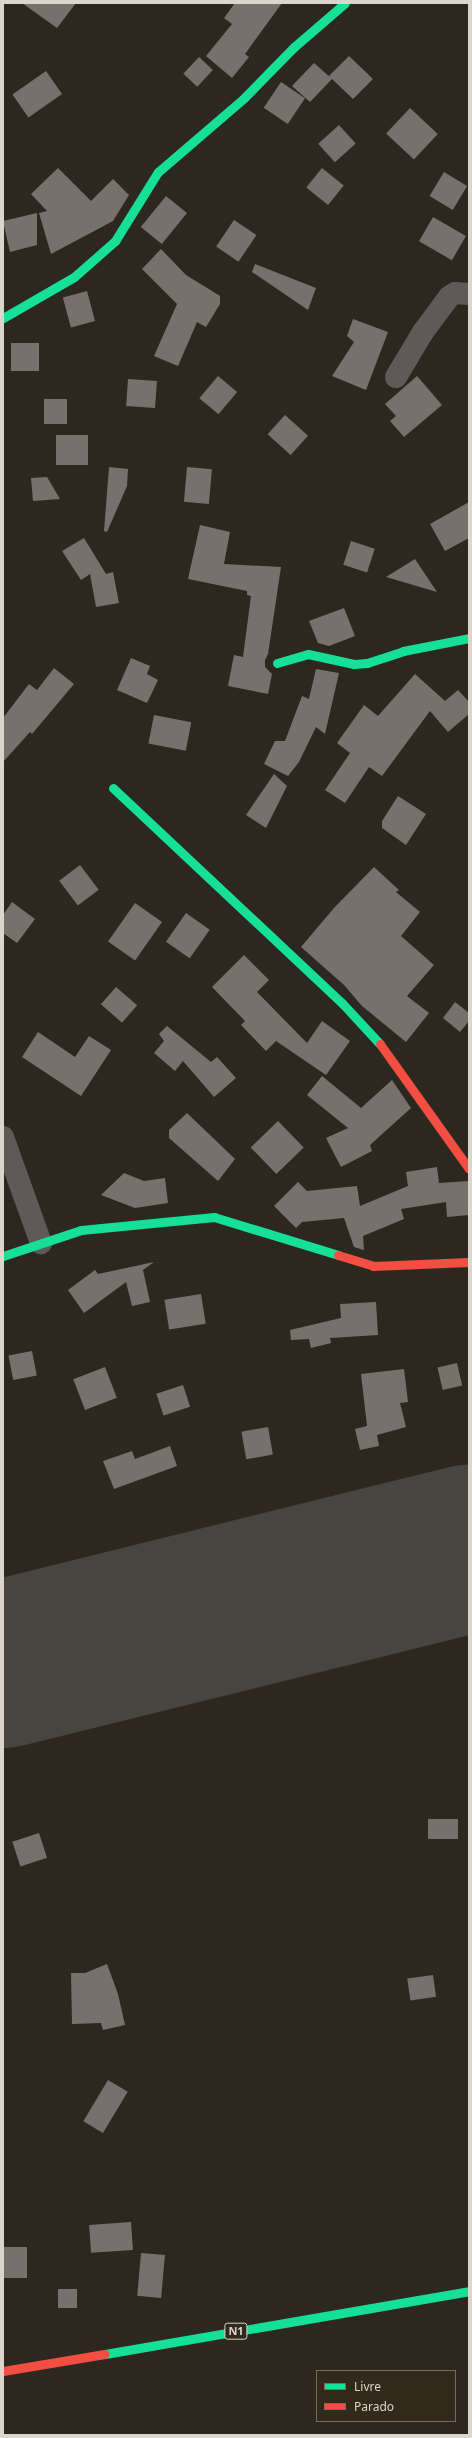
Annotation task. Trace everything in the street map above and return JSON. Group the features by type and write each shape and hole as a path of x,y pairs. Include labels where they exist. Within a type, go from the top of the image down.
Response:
{"main road":[{"path":"3,318 39,295 74,277 115,241 158,172 198,135 244,98 294,48 345,3"},
{"path":"277,663 308,654 354,664 367,663 403,651 469,638"},
{"path":"114,788 342,1003 390,1055 469,1169"},
{"path":"3,1256 81,1230 214,1217 372,1266 469,1262"},
{"name":"N1","path":"3,2371 469,2291"}],"street":[{"path":"396,377 423,332 449,297 455,293 469,294"},
{"path":"3,1137 41,1243"}],"building":[{"path":"22,3 76,3 57,28"},
{"path":"235,3 282,3 245,54 249,57 232,78 206,56 232,24 224,18"},
{"path":"349,56 373,79 353,99 332,79 310,102 292,86 314,63 331,78 329,76"},
{"path":"199,57 213,70 197,87 183,74"},
{"path":"46,71 62,94 28,117 12,95"},
{"path":"281,82 305,98 288,124 264,108"},
{"path":"410,108 438,134 414,160 386,134"},
{"path":"339,125 356,144 335,162 318,144"},
{"path":"58,168 91,201 113,179 129,195 113,221 51,254 39,213 47,211 31,194"},
{"path":"322,168 344,186 328,205 306,187"},
{"path":"444,172 467,186 453,210 430,196"},
{"path":"166,196 187,213 162,244 141,227"},
{"path":"37,213 37,245 10,252 3,221"},
{"path":"433,217 466,236 452,260 419,241"},
{"path":"234,220 256,235 238,262 216,247"},
{"path":"161,249 186,275 220,296 220,304 206,327 197,322 178,366 154,356 177,304 142,269"},
{"path":"255,264 316,288 308,310 252,272"},
{"path":"87,291 95,321 71,327 63,297"},
{"path":"353,319 388,332 366,390 332,376 354,342 347,336"},
{"path":"11,343 39,343 39,371 11,371"},
{"path":"218,376 237,392 219,414 199,398"},
{"path":"417,376 442,405 404,437 390,421 396,416 385,404"},
{"path":"128,379 157,381 155,408 126,406"},
{"path":"44,399 67,399 67,424 44,424"},
{"path":"285,415 308,436 291,455 268,434"},
{"path":"56,435 88,435 88,465 56,465"},
{"path":"109,467 128,469 127,486 107,532 104,531"},
{"path":"187,467 212,469 209,504 184,502"},
{"path":"47,477 60,499 33,501 31,478"},
{"path":"469,502 469,538 445,551 430,524"},
{"path":"200,525 230,532 224,564 281,567 268,654 265,660 265,667 272,674 268,694 228,686 234,655 243,657 251,596 247,595 247,591 188,579"},
{"path":"84,538 106,574 113,572 119,603 96,607 90,574 81,580 62,551"},
{"path":"351,541 375,549 367,573 343,565"},
{"path":"415,559 437,592 386,577"},
{"path":"344,608 355,636 329,646 318,643 309,621"},
{"path":"131,658 150,666 147,674 158,680 147,703 117,690"},
{"path":"54,668 74,684 32,734 30,732 3,762 3,718 29,684 37,690"},
{"path":"316,669 339,673 325,734 316,727 299,762 288,776 264,764 275,741 285,741 302,696 309,699"},
{"path":"415,674 445,701 458,690 469,702 469,714 448,732 430,711 382,776 369,767 345,803 325,790 350,753 337,743 364,705 378,716"},
{"path":"154,715 191,722 186,751 148,743"},
{"path":"274,774 287,786 266,828 246,815"},
{"path":"398,796 426,814 406,845 382,828 382,821"},
{"path":"80,865 99,890 78,905 59,881"},
{"path":"374,867 399,890 396,892 420,912 401,936 434,965 407,996 429,1013 406,1042 362,1006 344,985 301,947 334,908"},
{"path":"12,902 35,919 17,943 3,933 3,915"},
{"path":"135,903 162,922 135,960 108,942"},
{"path":"186,913 210,930 190,958 166,942"},
{"path":"244,955 269,980 257,992 307,1043 322,1021 350,1041 326,1075 276,1041 266,1051 241,1025 245,1021 212,987"},
{"path":"116,987 137,1005 122,1023 101,1004"},
{"path":"455,1002 469,1013 469,1021 460,1032 443,1018"},
{"path":"167,1026 211,1062 217,1057 236,1078 214,1097 183,1061 175,1071 154,1053 164,1041 159,1034"},
{"path":"38,1032 75,1057 89,1036 111,1050 81,1096 22,1057"},
{"path":"322,1076 361,1108 392,1080 411,1108 370,1145 372,1151 341,1167 326,1138 348,1128 307,1095"},
{"path":"187,1113 235,1159 218,1181 169,1138 169,1130"},
{"path":"278,1121 304,1148 276,1174 251,1147"},
{"path":"437,1167 439,1183 469,1181 469,1215 447,1217 446,1202 401,1209 404,1219 363,1236 364,1250 354,1247 344,1218 302,1222 296,1228 274,1206 298,1182 307,1191 357,1186 360,1206 408,1186 406,1172"},
{"path":"124,1173 144,1181 165,1178 168,1203 135,1208 101,1195"},
{"path":"154,1262 143,1270 150,1302 132,1306 126,1282 84,1313 68,1290 95,1270 98,1274"},
{"path":"201,1294 206,1324 169,1329 164,1300"},
{"path":"376,1302 378,1335 330,1338 331,1343 311,1348 309,1339 291,1340 290,1330 341,1318 340,1304"},
{"path":"32,1351 37,1376 13,1380 8,1356"},
{"path":"457,1363 462,1385 443,1390 438,1367"},
{"path":"105,1367 117,1398 85,1410 73,1379"},
{"path":"404,1369 408,1402 400,1403 406,1427 377,1435 379,1446 360,1450 355,1429 367,1426 361,1374"},
{"path":"183,1385 190,1407 163,1416 156,1394"},
{"path":"268,1427 273,1455 246,1459 241,1432"},
{"path":"170,1446 177,1466 114,1489 103,1461 132,1451 135,1459"},
{"path":"428,1819 458,1819 458,1839 428,1839"},
{"path":"39,1833 47,1858 20,1866 12,1842"},
{"path":"107,1964 118,1994 125,2025 103,2030 101,2023 72,2024 71,1973 85,1973"},
{"path":"433,1975 436,1997 410,2000 407,1979"},
{"path":"108,2080 128,2092 103,2133 83,2121"},
{"path":"131,2222 133,2250 91,2253 89,2225"},
{"path":"4,2247 27,2247 27,2278 4,2278"},
{"path":"141,2253 165,2255 161,2298 137,2296"},
{"path":"58,2289 77,2289 77,2308 58,2308"}],"runway":[{"path":"3,1664 469,1549"}],"traffic: fast":[{"path":"3,318 74,277 115,241 158,172 244,98 294,47 345,3"},
{"path":"277,663 308,654 354,664 367,663 403,651 469,638"},
{"path":"113,788 342,1003 380,1044"},
{"path":"3,1256 81,1230 214,1217 338,1255"},
{"path":"105,2354 469,2291"}],"traffic: jam":[{"path":"380,1044 469,1169"},
{"path":"338,1255 373,1266 469,1262"},
{"path":"3,2371 105,2354"}]}
